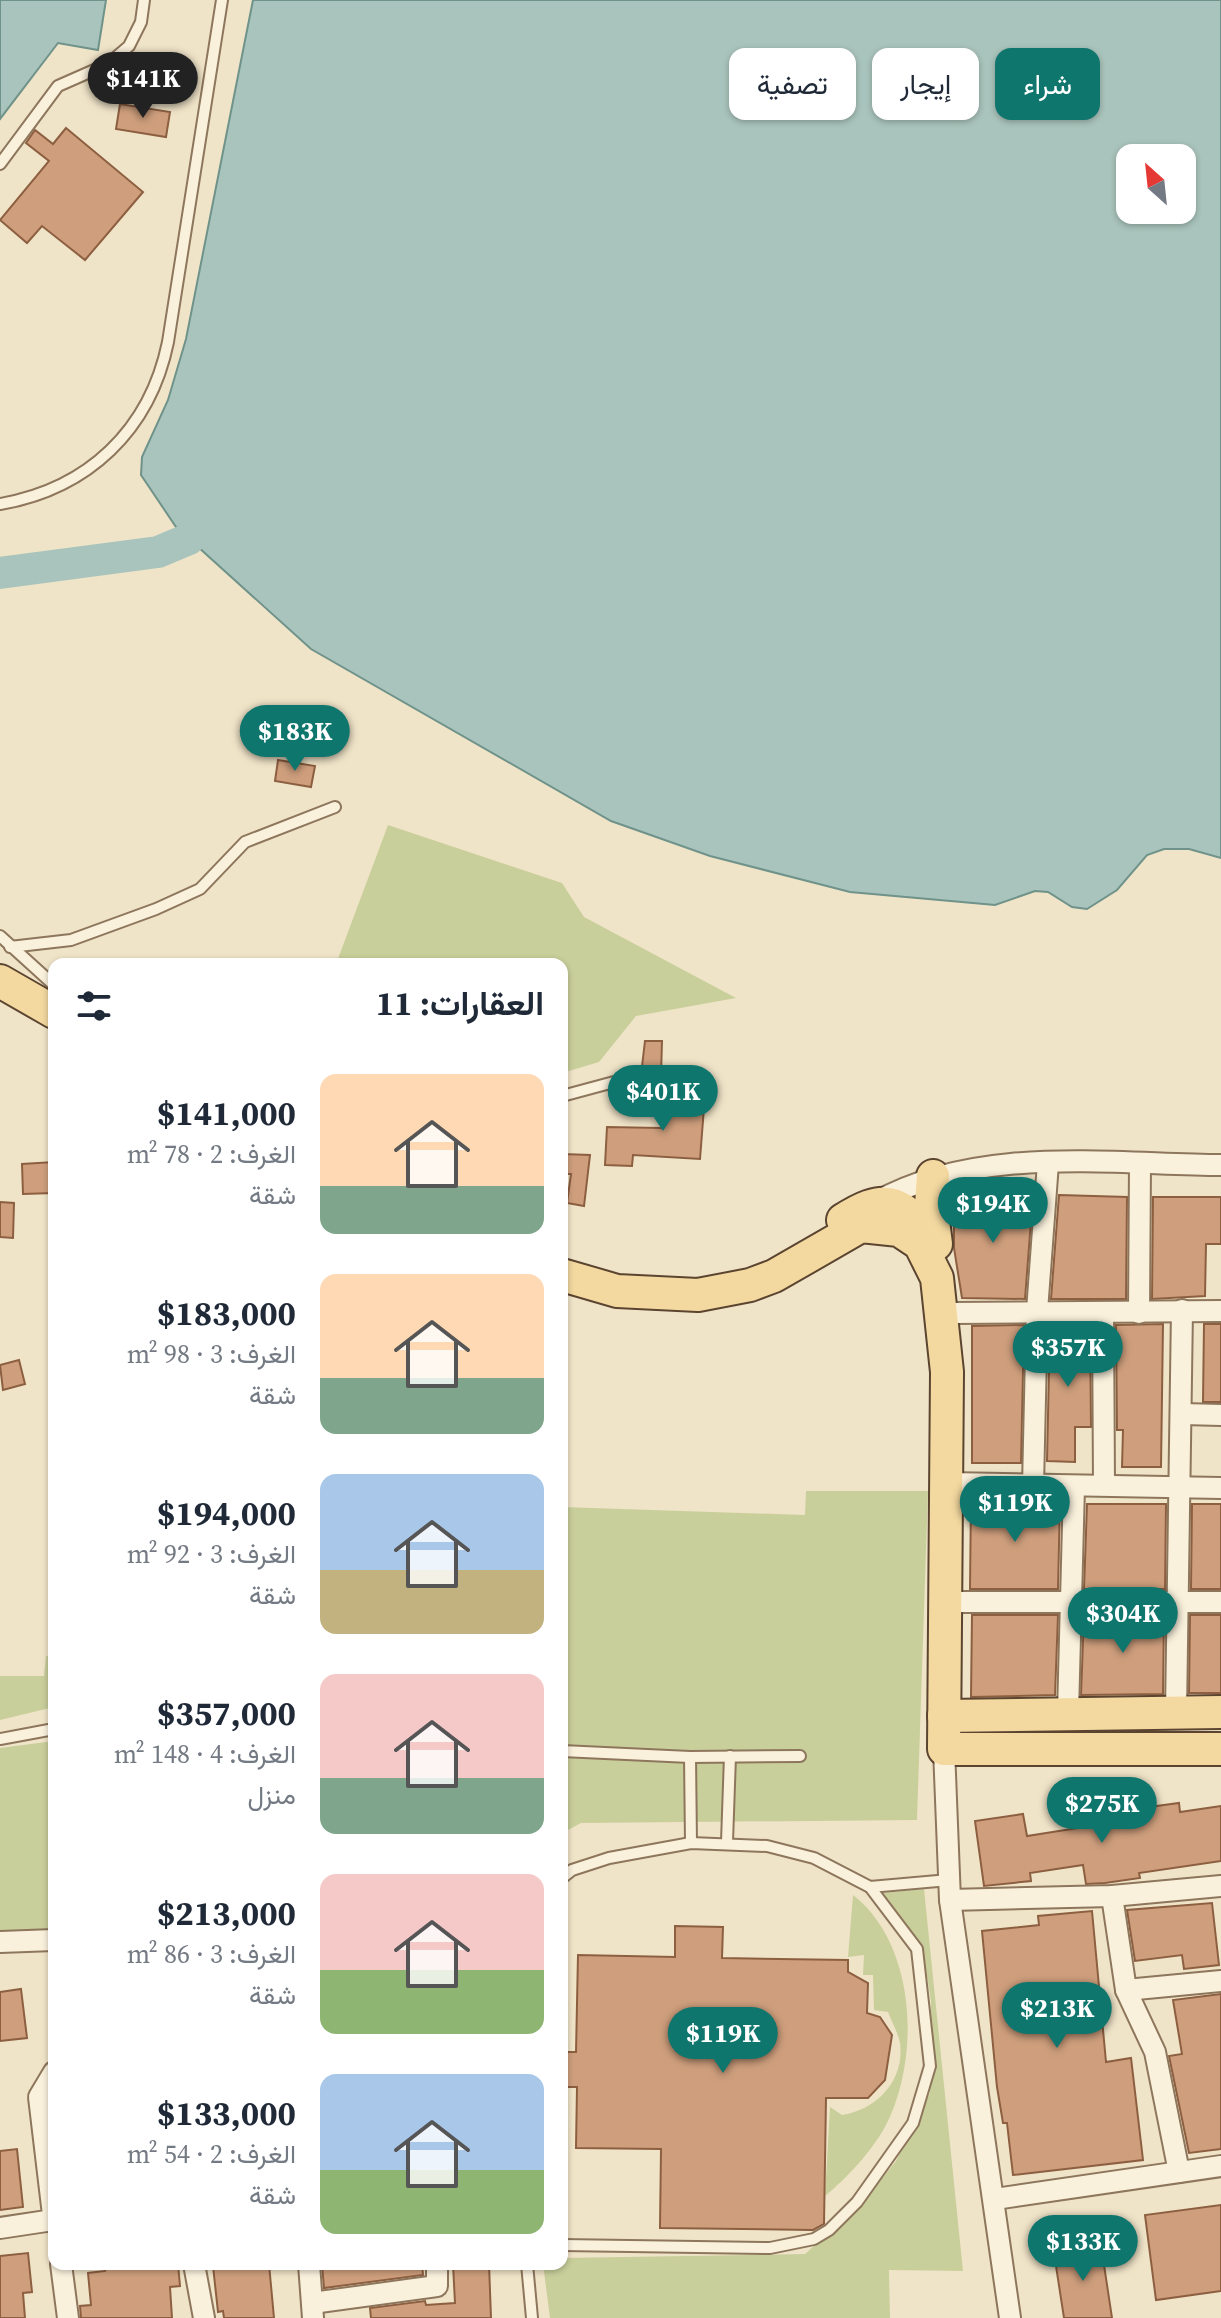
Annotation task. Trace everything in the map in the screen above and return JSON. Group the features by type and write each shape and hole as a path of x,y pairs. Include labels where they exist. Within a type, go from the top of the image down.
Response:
{"main road":[{"path":"5,952 48,1018"},
{"path":"0,981 34,998"},
{"path":"933,1176 931,1205 937,1248 950,1279 954,1313 947,1372"},
{"path":"568,1264 602,1276 648,1283 732,1279 768,1266 863,1214 901,1207 937,1248"},
{"path":"568,1276 644,1294 724,1291 774,1276 863,1214"},
{"path":"863,1214 899,1230 928,1254 937,1278 947,1372 944,1749 1221,1749"},
{"path":"944,1716 1221,1712"}],"street":[{"path":"1033,1486 1037,1311 1048,1163"},
{"path":"1139,1313 1140,1164"},
{"path":"863,1214 933,1176 987,1165 1221,1165"},
{"path":"1176,1712 1176,1603 1183,1414 1182,1310"},
{"path":"954,1313 1221,1311"},
{"path":"1103,1313 1104,1485"},
{"path":"1183,1414 1221,1415"},
{"path":"947,1483 1221,1488"},
{"path":"1068,1713 1074,1487"},
{"path":"947,1602 1221,1602"},
{"path":"944,1749 950,1890 1010,2318"},
{"path":"950,1890 1112,1896 1221,1886"},
{"path":"1112,1896 1126,1990 1155,2052 1179,2172"},
{"path":"0,1942 48,1940"},
{"path":"1126,1990 1221,1981"},
{"path":"48,2082 39,2097 48,2167"},
{"path":"995,2199 1221,2166"},
{"path":"0,2228 48,2223"},
{"path":"62,2270 68,2318"},
{"path":"195,2270 204,2318"},
{"path":"309,2270 312,2311 437,2286 437,2270"}],"lane":[{"path":"0,164 58,86 108,64 129,46 141,22 144,0"},
{"path":"0,504 61,487 95,466 131,430 157,383 168,342 222,0"},
{"path":"0,936 5,952 71,940 143,915 200,889 245,842 335,807"},
{"path":"568,1094 614,1082"},
{"path":"0,1739 48,1730"},
{"path":"568,1751 690,1757 800,1756"},
{"path":"727,1842 730,1756"},
{"path":"690,1757 691,1843"},
{"path":"568,1873 609,1858 691,1843 727,1842 767,1846 814,1858 870,1887 950,1890"},
{"path":"568,2245 770,2248 814,2239 829,2230 857,2202 913,2123 930,2066 917,1949 870,1887"},
{"path":"528,2270 532,2318"}],"green space":[{"path":"388,825 562,883 584,917 736,998 636,1016 599,1062 568,1071 568,958 338,958"},
{"path":"806,1491 928,1491 917,1820 581,1823 568,1830 568,1507 805,1515"},
{"path":"48,1656 48,1708 0,1720 0,1676 44,1676"},
{"path":"48,1742 48,1930 0,1933 0,1748"},
{"path":"924,1889 963,2271 889,2270 890,2318 550,2318 544,2270 568,2270 568,2258 805,2254 863,2202 896,2161 930,2093 931,2001 923,1951 882,1893"},
{"path":"853,1895 874,1917 890,1943 901,1972 908,2037 897,2100 885,2127 858,2164 825,2196 830,2107 842,2115 877,2100 893,2081 900,2057 899,2039 888,2012 874,2010 873,1975 863,1975 864,1955 848,1957"}],"water":[{"path":"0,0 106,0 98,50 58,43 0,119"},
{"path":"253,0 1221,0 1221,858 1189,849 1164,849 1147,855 1117,890 1087,909 1072,907 1048,892 1035,891 995,905 850,892 710,856 611,821 311,649 176,527 141,475 142,457 168,400 186,339"}],"building":[{"path":"120,104 170,112 166,137 116,129"},
{"path":"66,128 143,192 85,260 42,226 27,243 0,220 49,161 26,143 35,130 53,144"},
{"path":"278,760 315,766 311,787 275,781"},
{"path":"645,1041 662,1041 661,1075 641,1075"},
{"path":"683,1081 706,1082 700,1159 633,1155 632,1166 605,1165 607,1127 662,1128 663,1111 682,1112"},
{"path":"568,1154 590,1155 584,1206 568,1203 571,1174 568,1174"},
{"path":"48,1162 48,1193 23,1194 22,1164"},
{"path":"996,1193 1033,1195 1025,1299 962,1298 954,1248 954,1195 996,1196"},
{"path":"1059,1195 1127,1197 1126,1299 1051,1299"},
{"path":"1153,1197 1221,1197 1221,1244 1206,1244 1205,1296 1152,1299"},
{"path":"0,1202 14,1203 13,1238 0,1237"},
{"path":"1163,1324 1161,1467 1122,1467 1123,1430 1117,1430 1116,1325"},
{"path":"1204,1324 1221,1324 1221,1402 1203,1402"},
{"path":"1024,1325 1021,1463 972,1463 972,1326"},
{"path":"1050,1325 1090,1325 1091,1427 1075,1427 1075,1462 1047,1461"},
{"path":"19,1360 25,1384 3,1390 0,1365"},
{"path":"971,1499 1060,1501 1058,1589 970,1589"},
{"path":"1087,1504 1166,1504 1165,1589 1084,1589"},
{"path":"1192,1504 1221,1504 1221,1589 1191,1589"},
{"path":"972,1615 1058,1615 1055,1695 971,1697"},
{"path":"1084,1615 1164,1615 1163,1694 1081,1695"},
{"path":"1190,1615 1221,1615 1221,1693 1189,1693"},
{"path":"1179,1803 1180,1812 1221,1806 1221,1861 1139,1873 1140,1878 1086,1884 1083,1865 1030,1873 1031,1881 984,1886 975,1821 1023,1814 1027,1836 1078,1828 1076,1817"},
{"path":"1212,1903 1219,1965 1184,1969 1182,1955 1135,1961 1127,1910"},
{"path":"1092,1911 1106,2062 1131,2058 1143,2160 1013,2175 1007,2123 1003,2123 997,2087 982,1931 1039,1925 1038,1916"},
{"path":"675,1926 723,1927 722,1958 848,1960 848,1972 868,1983 867,2013 880,2017 892,2035 885,2080 868,2098 826,2098 824,2224 813,2230 660,2228 661,2149 576,2148 577,2087 568,2087 568,2052 576,2052 578,1955 675,1957"},
{"path":"21,1989 27,2038 0,2041 0,1992"},
{"path":"1221,1994 1221,2149 1189,2153 1169,2056 1182,2054 1173,2000"},
{"path":"17,2149 23,2207 0,2210 0,2151"},
{"path":"1221,2205 1221,2291 1156,2300 1145,2215"},
{"path":"1101,2245 1112,2318 1064,2318 1054,2253"},
{"path":"28,2253 32,2292 23,2293 25,2318 0,2318 0,2256"},
{"path":"179,2270 180,2286 170,2287 172,2318 81,2318 80,2306 91,2305 88,2273"},
{"path":"213,2270 270,2270 274,2318 224,2318 223,2311 218,2312"},
{"path":"322,2270 423,2270 423,2275 324,2288"},
{"path":"453,2270 489,2270 491,2318 371,2318 370,2308 425,2301 426,2305 455,2303"}],"waterway":[{"path":"0,573 158,552 189,539"}]}
